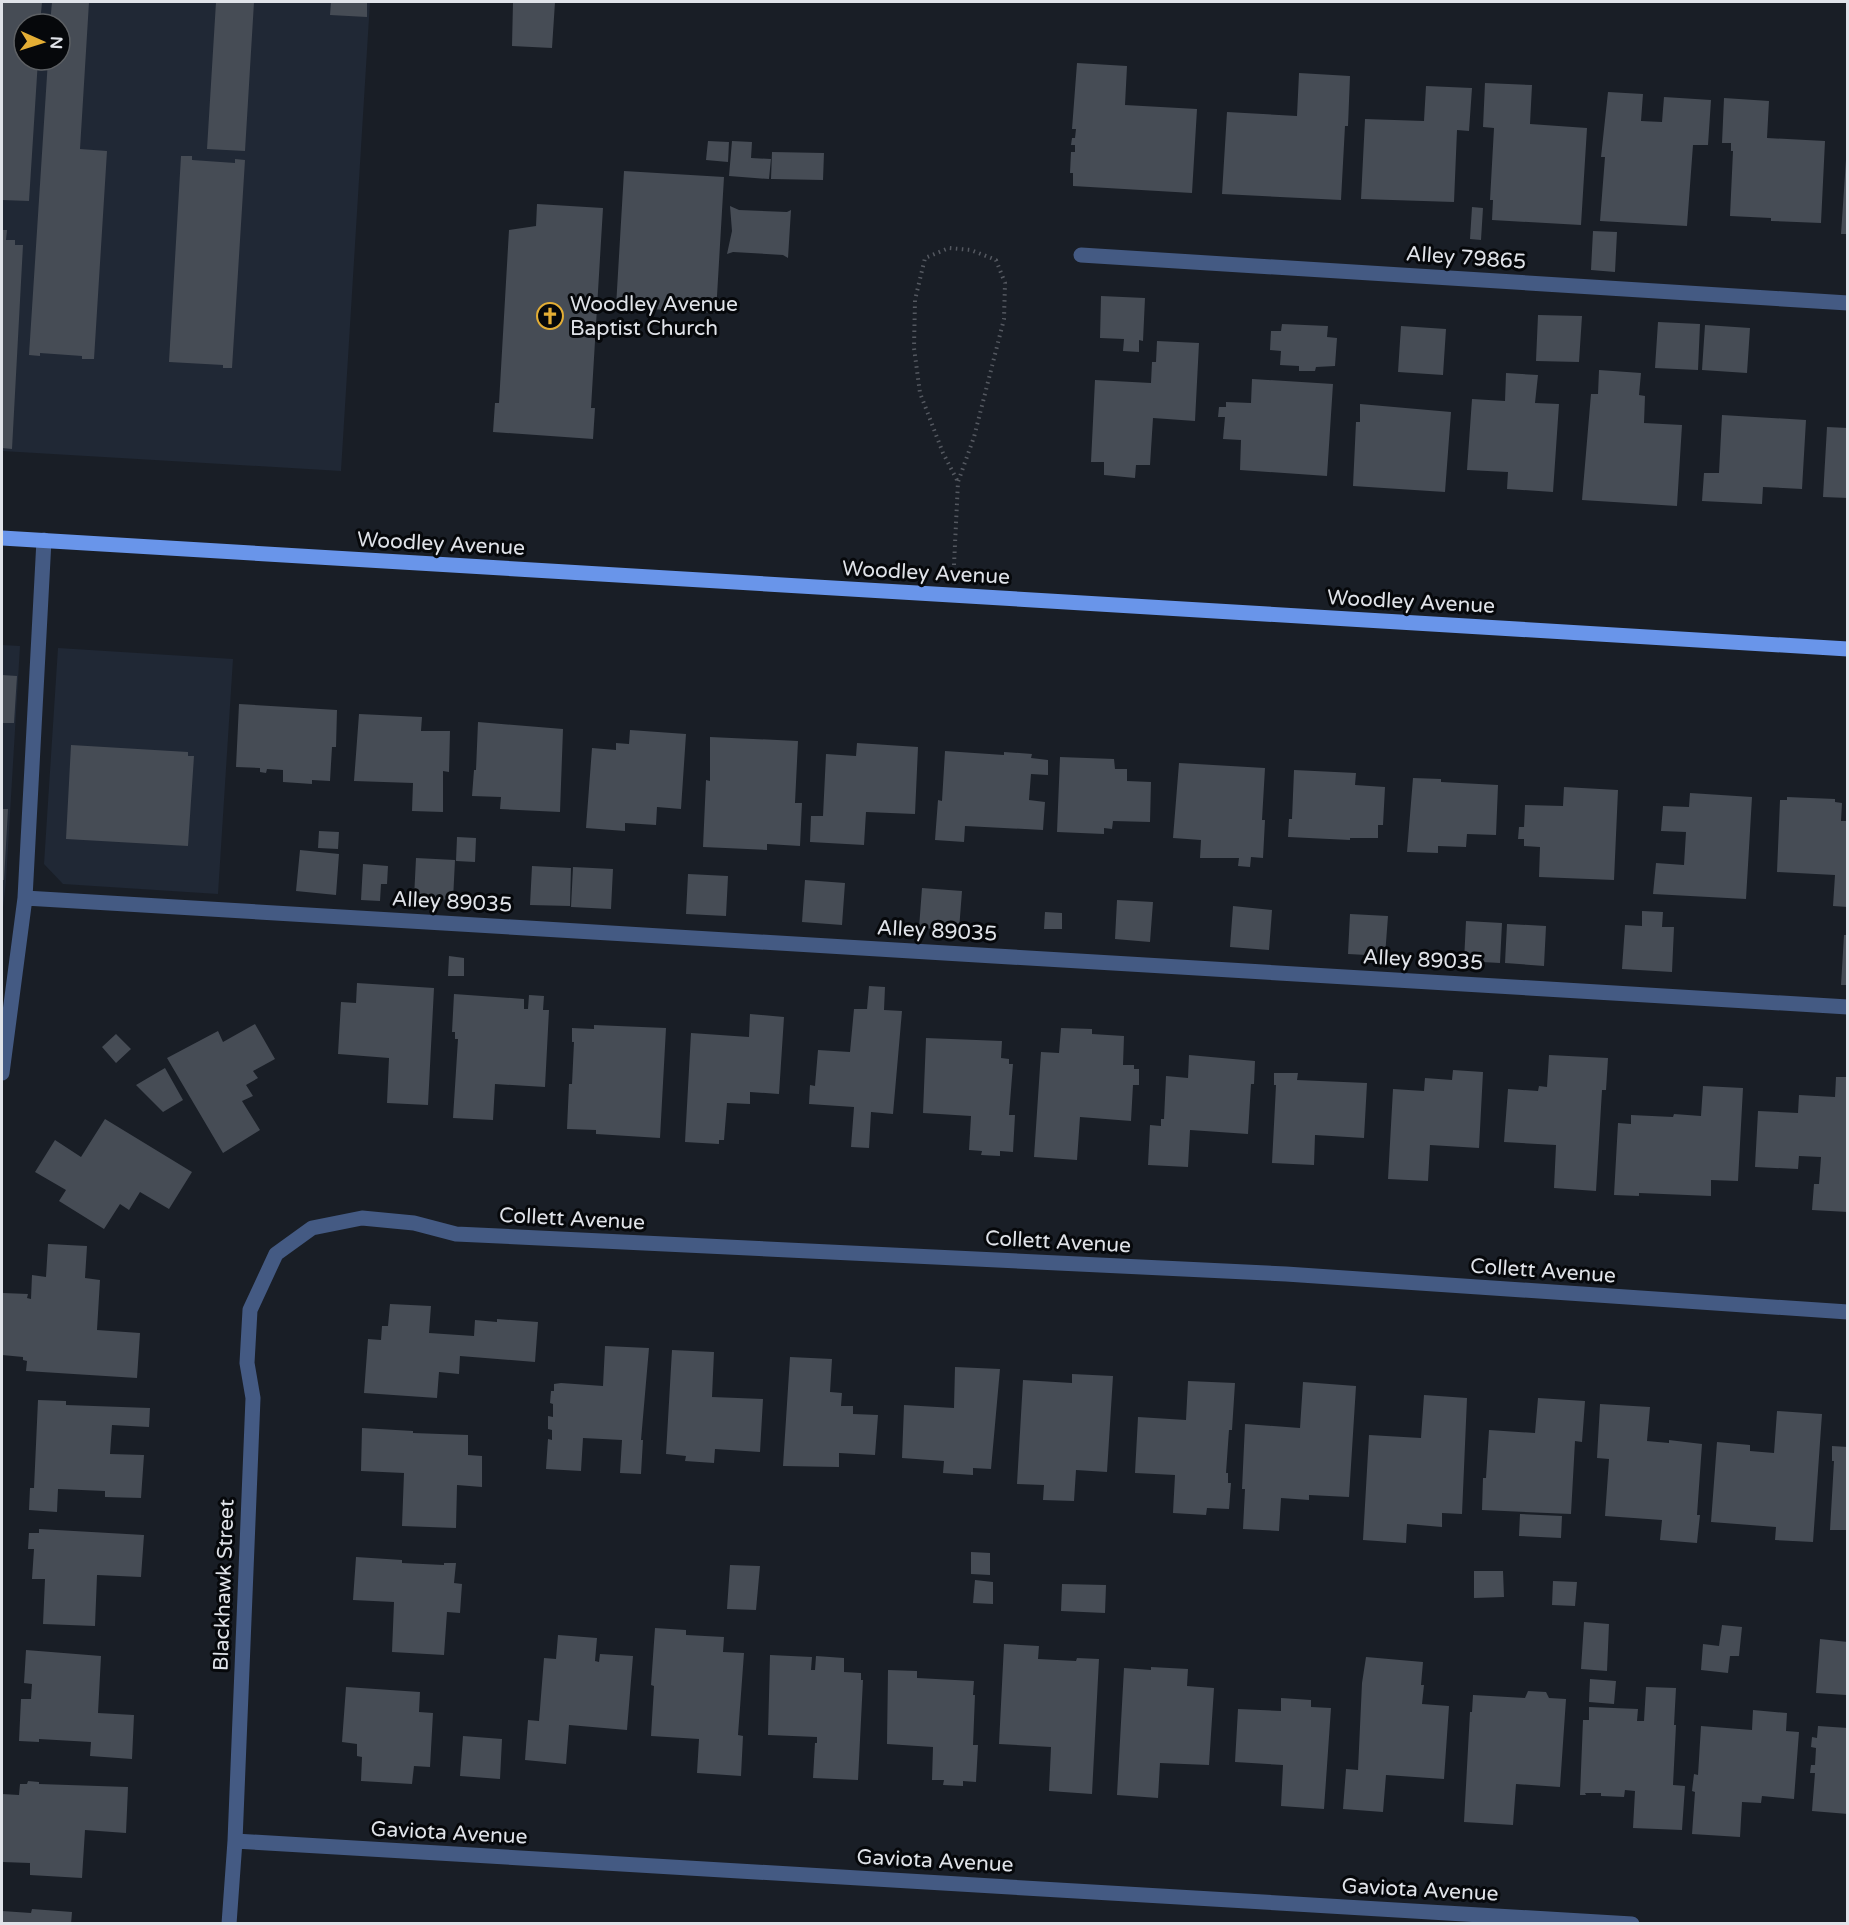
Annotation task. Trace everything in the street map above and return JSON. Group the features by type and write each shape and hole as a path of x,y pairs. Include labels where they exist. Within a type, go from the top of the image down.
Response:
{"main road":[{"name":"Woodley Avenue","path":"2,538 1848,649"}],"street":[{"name":"Alley 79865","path":"1081,255 1848,303"},
{"path":"2,1073 25,898 44,540"},
{"name":"Alley 89035","path":"25,898 1848,1007"},
{"name":"Collett Avenue","path":"276,1254 312,1228 362,1218 414,1223 456,1234 1286,1275 1848,1312"},
{"name":"Blackhawk Street","path":"229,1923 235,1841 253,1398 247,1363 250,1310 276,1254"},
{"name":"Gaviota Avenue","path":"235,1841 1632,1923"}],"path":[{"path":"953,596 958,482 974,437 994,363 1004,319 1005,283 996,260 971,250 949,248 925,258 915,300 914,348 920,393 943,453 958,482"}],"shaded area":[{"path":"2,2 370,2 341,471 2,451"},
{"path":"2,645 20,646 2,917"},
{"path":"58,648 233,659 218,894 63,884 44,864"}],"building":[{"path":"2,2 42,2 41,12 12,12 12,72 37,72 29,201 2,200"},
{"path":"52,2 89,2 80,149 107,151 94,359 40,353 40,356 29,355 47,72 72,72 72,12 51,12"},
{"path":"216,2 254,2 245,151 207,149"},
{"path":"331,2 367,2 367,17 330,15"},
{"path":"513,2 555,2 552,48 512,46"},
{"path":"1077,63 1127,66 1125,105 1197,109 1192,193 1073,186 1073,173 1070,173 1071,152 1075,152 1075,145 1071,145 1076,129 1072,129"},
{"path":"1299,73 1350,76 1341,200 1222,194 1227,112 1297,116"},
{"path":"1485,83 1532,85 1530,124 1587,128 1581,225 1492,220 1493,200 1490,200 1494,128 1483,127"},
{"path":"1426,86 1472,88 1469,131 1457,130 1454,202 1361,199 1365,119 1424,121"},
{"path":"1608,92 1643,94 1641,121 1662,122 1664,97 1711,100 1708,145 1693,145 1687,226 1600,221 1605,157 1601,157"},
{"path":"1724,98 1769,101 1767,138 1825,141 1821,223 1771,221 1771,218 1730,216 1733,151 1731,151 1731,143 1722,143"},
{"path":"708,141 729,142 728,162 706,160"},
{"path":"732,141 752,142 751,158 771,159 769,179 729,176"},
{"path":"772,152 824,153 823,180 771,179"},
{"path":"181,156 192,156 192,160 235,163 235,159 245,160 232,368 223,368 223,365 169,362"},
{"path":"1846,160 1848,160 1848,234 1841,234"},
{"path":"624,171 724,177 716,313 616,307"},
{"name":"Woodley Avenue Baptist Church","path":"537,204 603,208 591,408 595,408 593,439 493,432 495,403 499,403 509,230 536,226"},
{"path":"730,206 739,210 787,212 791,210 788,258 783,255 733,252 727,254 732,231"},
{"path":"1472,207 1483,208 1481,240 1470,239"},
{"path":"2,230 7,230 6,240 15,240 15,245 23,245 12,449 2,448"},
{"path":"1593,231 1617,232 1615,272 1591,270"},
{"path":"1101,296 1145,298 1143,341 1139,340 1139,352 1123,351 1124,339 1100,338"},
{"path":"1538,315 1582,316 1579,362 1536,361"},
{"path":"1658,322 1700,324 1698,370 1655,368"},
{"path":"1282,324 1328,326 1327,337 1337,338 1335,366 1316,367 1315,371 1299,371 1299,366 1280,365 1281,351 1270,350 1271,331 1281,331"},
{"path":"1705,325 1750,328 1747,373 1702,370"},
{"path":"1401,326 1446,329 1443,375 1398,372"},
{"path":"1157,341 1199,343 1195,421 1153,418 1150,465 1136,465 1135,478 1104,475 1104,462 1091,462 1095,380 1151,383 1152,362 1156,362"},
{"path":"1599,370 1641,373 1639,395 1645,396 1644,423 1682,425 1677,506 1582,500 1591,394 1598,394"},
{"path":"1506,373 1538,375 1535,403 1559,404 1553,492 1507,489 1508,472 1467,470 1472,399 1505,401"},
{"path":"1252,379 1333,384 1327,476 1240,470 1241,440 1223,439 1225,417 1218,417 1219,407 1226,407 1226,402 1251,403"},
{"path":"1360,404 1451,412 1445,492 1353,486 1356,422 1360,422"},
{"path":"1722,415 1806,420 1802,489 1763,487 1762,504 1702,501 1704,473 1719,473"},
{"path":"1827,427 1848,428 1848,498 1823,497"},
{"path":"2,675 17,676 14,723 2,723"},
{"path":"239,704 337,710 336,747 332,747 330,781 312,780 312,784 283,782 283,770 267,769 266,773 260,772 260,768 236,767"},
{"path":"359,714 422,717 421,731 450,731 449,772 443,771 443,812 412,811 413,783 354,781"},
{"path":"478,722 563,729 560,812 500,809 501,797 472,796 474,770 476,770"},
{"path":"630,730 686,734 681,809 657,807 656,825 625,823 625,831 586,828 592,748 616,750 616,743 629,744"},
{"path":"710,737 798,741 795,803 802,803 800,846 767,844 767,850 703,847 706,780 710,781"},
{"path":"857,743 918,747 915,814 866,812 864,845 810,842 811,816 823,816 826,754 856,756"},
{"path":"71,745 188,752 188,756 194,756 188,846 66,839"},
{"path":"945,751 1004,755 1004,752 1032,754 1031,758 1048,760 1048,775 1031,774 1029,800 1045,802 1043,830 965,826 964,842 935,840 938,800 942,801"},
{"path":"1060,757 1114,759 1115,769 1127,769 1127,781 1151,782 1150,822 1113,821 1112,829 1104,828 1104,834 1057,832"},
{"path":"1179,763 1265,768 1262,820 1265,820 1263,858 1251,857 1250,867 1238,866 1239,858 1200,858 1201,840 1173,838"},
{"path":"1294,770 1356,773 1355,785 1385,787 1383,825 1378,825 1378,838 1350,838 1350,840 1288,837 1289,819 1292,819"},
{"path":"1413,778 1498,785 1496,835 1467,834 1466,847 1438,846 1438,853 1407,852"},
{"path":"1564,787 1618,790 1614,880 1539,877 1540,847 1524,846 1524,839 1518,839 1519,827 1524,827 1525,805 1563,806"},
{"path":"1690,793 1752,797 1746,899 1653,894 1656,863 1684,865 1686,832 1661,831 1663,806 1689,807"},
{"path":"1787,797 1835,799 1835,802 1842,803 1841,821 1848,821 1848,907 1833,906 1835,875 1777,872 1780,800 1787,800"},
{"path":"2,809 8,809 4,880 2,880"},
{"path":"319,831 339,832 338,849 318,848"},
{"path":"457,837 476,838 475,862 456,861"},
{"path":"300,850 339,854 336,895 296,891"},
{"path":"416,858 455,860 453,900 414,898"},
{"path":"363,864 388,866 387,884 381,884 380,901 361,900"},
{"path":"532,866 571,868 570,906 530,905"},
{"path":"573,867 613,869 611,909 571,907"},
{"path":"688,874 728,876 726,916 686,914"},
{"path":"805,880 845,883 842,925 802,922"},
{"path":"922,888 962,891 959,930 919,928"},
{"path":"1117,900 1153,902 1150,942 1115,939"},
{"path":"1233,906 1272,910 1269,950 1230,947"},
{"path":"1642,911 1663,912 1662,927 1674,927 1672,972 1622,969 1625,925 1642,926"},
{"path":"1045,912 1062,913 1062,929 1044,929"},
{"path":"1350,914 1388,916 1385,956 1348,954"},
{"path":"1466,921 1502,923 1500,963 1464,961"},
{"path":"1507,924 1546,926 1544,966 1505,963"},
{"path":"1844,935 1848,935 1848,985 1841,985"},
{"path":"449,956 464,958 464,976 448,976"},
{"path":"357,983 434,988 428,1105 387,1103 389,1058 338,1054 341,1002 356,1003"},
{"path":"869,986 885,987 884,1010 902,1011 893,1114 871,1112 869,1148 851,1147 854,1107 809,1104 810,1085 815,1086 818,1050 850,1052 854,1009 867,1009"},
{"path":"454,994 524,999 524,1009 528,1009 529,995 544,996 543,1010 549,1010 545,1087 495,1084 493,1120 453,1118 458,1039 455,1039 455,1032 452,1032"},
{"path":"750,1014 784,1017 779,1094 750,1092 750,1104 727,1103 724,1140 719,1140 719,1144 685,1142 691,1033 749,1037"},
{"path":"255,1024 275,1059 253,1071 258,1078 246,1085 253,1096 242,1101 260,1130 223,1153 167,1058 218,1031 223,1042"},
{"path":"594,1025 666,1028 660,1138 596,1134 596,1130 567,1129 569,1084 572,1084 574,1042 572,1042 572,1028 594,1029"},
{"path":"1061,1028 1092,1029 1092,1034 1124,1036 1123,1065 1134,1065 1134,1069 1139,1069 1139,1085 1133,1085 1131,1121 1080,1117 1077,1160 1034,1157 1041,1052 1059,1053"},
{"path":"116,1034 131,1049 116,1063 102,1047"},
{"path":"926,1038 1002,1041 1001,1058 1009,1059 1009,1064 1013,1064 1009,1115 1015,1115 1013,1152 1000,1151 1000,1156 981,1155 982,1151 969,1150 971,1116 923,1113"},
{"path":"1189,1055 1255,1061 1248,1134 1190,1130 1188,1167 1148,1165 1150,1125 1161,1126 1161,1119 1164,1119 1166,1076 1188,1078"},
{"path":"1549,1055 1608,1058 1606,1090 1602,1090 1596,1191 1554,1188 1556,1145 1504,1142 1508,1089 1538,1091 1539,1086 1547,1087"},
{"path":"165,1068 183,1100 163,1112 136,1085"},
{"path":"1453,1070 1483,1072 1479,1148 1430,1145 1428,1181 1388,1179 1393,1089 1424,1091 1425,1078 1452,1080"},
{"path":"1274,1073 1298,1073 1297,1080 1367,1083 1364,1138 1315,1135 1314,1165 1272,1163 1276,1085 1274,1085"},
{"path":"1836,1077 1848,1077 1848,1212 1812,1210 1814,1184 1819,1184 1821,1157 1799,1156 1798,1169 1755,1167 1758,1111 1798,1113 1799,1095 1835,1097"},
{"path":"1703,1086 1743,1088 1738,1181 1711,1180 1711,1196 1639,1193 1639,1196 1614,1195 1618,1123 1631,1124 1631,1115 1701,1116"},
{"path":"105,1119 192,1172 169,1209 140,1192 129,1210 120,1204 104,1229 59,1201 66,1190 35,1172 55,1140 81,1157"},
{"path":"48,1244 87,1246 85,1278 100,1280 97,1330 140,1333 137,1378 26,1371 27,1361 23,1360 23,1357 2,1355 3,1293 28,1294 27,1298 31,1299 32,1275 46,1277"},
{"path":"390,1304 431,1306 429,1333 474,1336 475,1320 538,1322 535,1362 460,1356 459,1374 439,1372 437,1398 364,1393 368,1339 381,1340 382,1326 388,1326"},
{"path":"605,1346 649,1348 641,1440 643,1440 641,1474 620,1473 622,1440 583,1438 581,1471 546,1469 548,1439 552,1440 552,1430 548,1429 548,1416 553,1417 553,1404 550,1403 554,1384 603,1386"},
{"path":"672,1350 714,1352 712,1397 763,1399 760,1452 715,1449 714,1463 685,1461 686,1456 666,1454"},
{"path":"790,1357 832,1359 830,1392 842,1393 841,1406 853,1406 853,1414 878,1415 875,1455 839,1453 839,1467 783,1466"},
{"path":"955,1367 1000,1369 991,1469 973,1468 973,1475 943,1473 944,1461 902,1458 904,1405 954,1408"},
{"path":"1072,1374 1113,1376 1107,1472 1076,1470 1074,1501 1043,1500 1044,1485 1017,1484 1023,1380 1072,1383"},
{"path":"1188,1381 1235,1383 1226,1473 1228,1473 1228,1483 1231,1483 1229,1509 1207,1508 1206,1515 1173,1513 1175,1475 1135,1473 1138,1417 1186,1420"},
{"path":"1303,1382 1356,1386 1349,1497 1309,1495 1309,1500 1281,1498 1279,1531 1243,1529 1245,1424 1300,1428"},
{"path":"1424,1395 1467,1398 1462,1514 1442,1513 1442,1527 1407,1524 1406,1543 1363,1540 1369,1435 1421,1438"},
{"path":"1538,1398 1585,1401 1582,1442 1575,1441 1571,1514 1482,1510 1489,1430 1535,1433"},
{"path":"38,1400 66,1401 66,1405 150,1408 149,1427 112,1425 110,1454 144,1455 141,1498 105,1497 105,1491 58,1489 57,1512 29,1510 30,1488 34,1488"},
{"path":"1600,1404 1650,1407 1647,1441 1669,1443 1669,1440 1702,1444 1697,1543 1660,1540 1662,1520 1605,1516 1609,1459 1597,1458"},
{"path":"1777,1411 1822,1414 1813,1542 1775,1540 1776,1527 1711,1522 1717,1442 1750,1445 1750,1451 1774,1453"},
{"path":"362,1428 468,1435 468,1455 482,1456 482,1487 457,1485 456,1528 402,1526 404,1473 361,1471"},
{"path":"1832,1446 1848,1447 1848,1530 1830,1530 1834,1461 1832,1461"},
{"path":"1520,1514 1562,1516 1561,1538 1519,1536"},
{"path":"39,1529 144,1535 141,1577 97,1575 95,1626 43,1624 45,1579 32,1579 34,1549 28,1549 29,1533 39,1533"},
{"path":"971,1552 990,1553 990,1575 971,1574"},
{"path":"356,1557 402,1560 402,1563 444,1565 444,1563 456,1563 454,1583 462,1584 460,1613 447,1612 444,1655 392,1652 394,1602 353,1600"},
{"path":"730,1565 760,1566 756,1610 727,1609"},
{"path":"1474,1571 1503,1571 1504,1597 1474,1598"},
{"path":"975,1580 993,1582 993,1604 973,1603"},
{"path":"1553,1581 1577,1582 1575,1606 1552,1605"},
{"path":"1062,1584 1106,1585 1105,1613 1061,1611"},
{"path":"1584,1622 1609,1624 1607,1671 1581,1669"},
{"path":"1722,1625 1742,1627 1739,1656 1730,1656 1728,1673 1701,1670 1703,1644 1719,1646"},
{"path":"655,1628 686,1630 686,1635 724,1637 723,1652 744,1653 738,1735 743,1736 741,1776 697,1773 699,1739 651,1736 654,1686 651,1685"},
{"path":"558,1635 597,1638 595,1661 599,1662 600,1654 633,1656 627,1730 569,1725 566,1764 525,1760 528,1720 539,1721 544,1658 556,1659"},
{"path":"1820,1639 1848,1642 1846,1695 1816,1693"},
{"path":"1004,1644 1039,1646 1038,1659 1076,1661 1077,1658 1099,1659 1092,1794 1049,1791 1051,1747 999,1744"},
{"path":"26,1650 101,1656 98,1713 134,1715 132,1759 90,1756 91,1742 39,1739 39,1742 19,1741 21,1699 31,1699 32,1684 24,1683"},
{"path":"770,1655 812,1657 811,1670 815,1670 816,1656 844,1658 844,1672 861,1673 861,1680 863,1680 858,1780 813,1778 817,1737 768,1735"},
{"path":"1366,1657 1423,1662 1422,1704 1449,1706 1444,1779 1386,1775 1383,1812 1343,1809 1346,1769 1358,1770 1362,1683"},
{"path":"1151,1667 1188,1669 1187,1686 1214,1688 1209,1765 1160,1763 1158,1798 1117,1795 1124,1668 1151,1670"},
{"path":"888,1670 917,1671 917,1678 974,1681 973,1745 978,1745 976,1782 963,1781 963,1786 943,1785 944,1780 932,1780 933,1747 887,1744"},
{"path":"1590,1679 1616,1681 1614,1704 1589,1702"},
{"path":"346,1687 420,1692 419,1712 433,1713 430,1767 414,1766 412,1784 361,1781 362,1757 357,1756 357,1744 342,1742"},
{"path":"1646,1687 1676,1688 1673,1785 1685,1786 1682,1830 1633,1828 1635,1791 1625,1790 1624,1797 1601,1796 1601,1793 1580,1795 1583,1720 1589,1720 1589,1707 1638,1709 1637,1721 1644,1721"},
{"path":"1528,1691 1546,1692 1549,1698 1566,1699 1560,1787 1516,1784 1513,1825 1464,1822 1473,1695 1525,1698"},
{"path":"1281,1698 1311,1700 1311,1707 1331,1708 1324,1809 1281,1806 1283,1765 1235,1762 1238,1709 1281,1711"},
{"path":"1753,1710 1787,1713 1786,1731 1799,1732 1794,1799 1762,1796 1761,1803 1742,1802 1740,1837 1692,1834 1695,1792 1692,1791 1694,1774 1698,1775 1701,1726 1752,1730"},
{"path":"1818,1726 1848,1728 1848,1814 1812,1811 1815,1773 1810,1773 1811,1765 1815,1765 1816,1748 1811,1747 1812,1737 1817,1738"},
{"path":"463,1736 502,1739 500,1779 460,1776"},
{"path":"28,1781 39,1782 39,1784 128,1787 126,1833 85,1830 82,1878 30,1875 30,1863 2,1862 2,1794 19,1795 20,1784 27,1784"},
{"path":"32,1909 72,1912 71,1924 2,1924 2,1911 31,1913"}],"place":[{"name":"Woodley Avenue Baptist Church","path":"550,316"}]}
